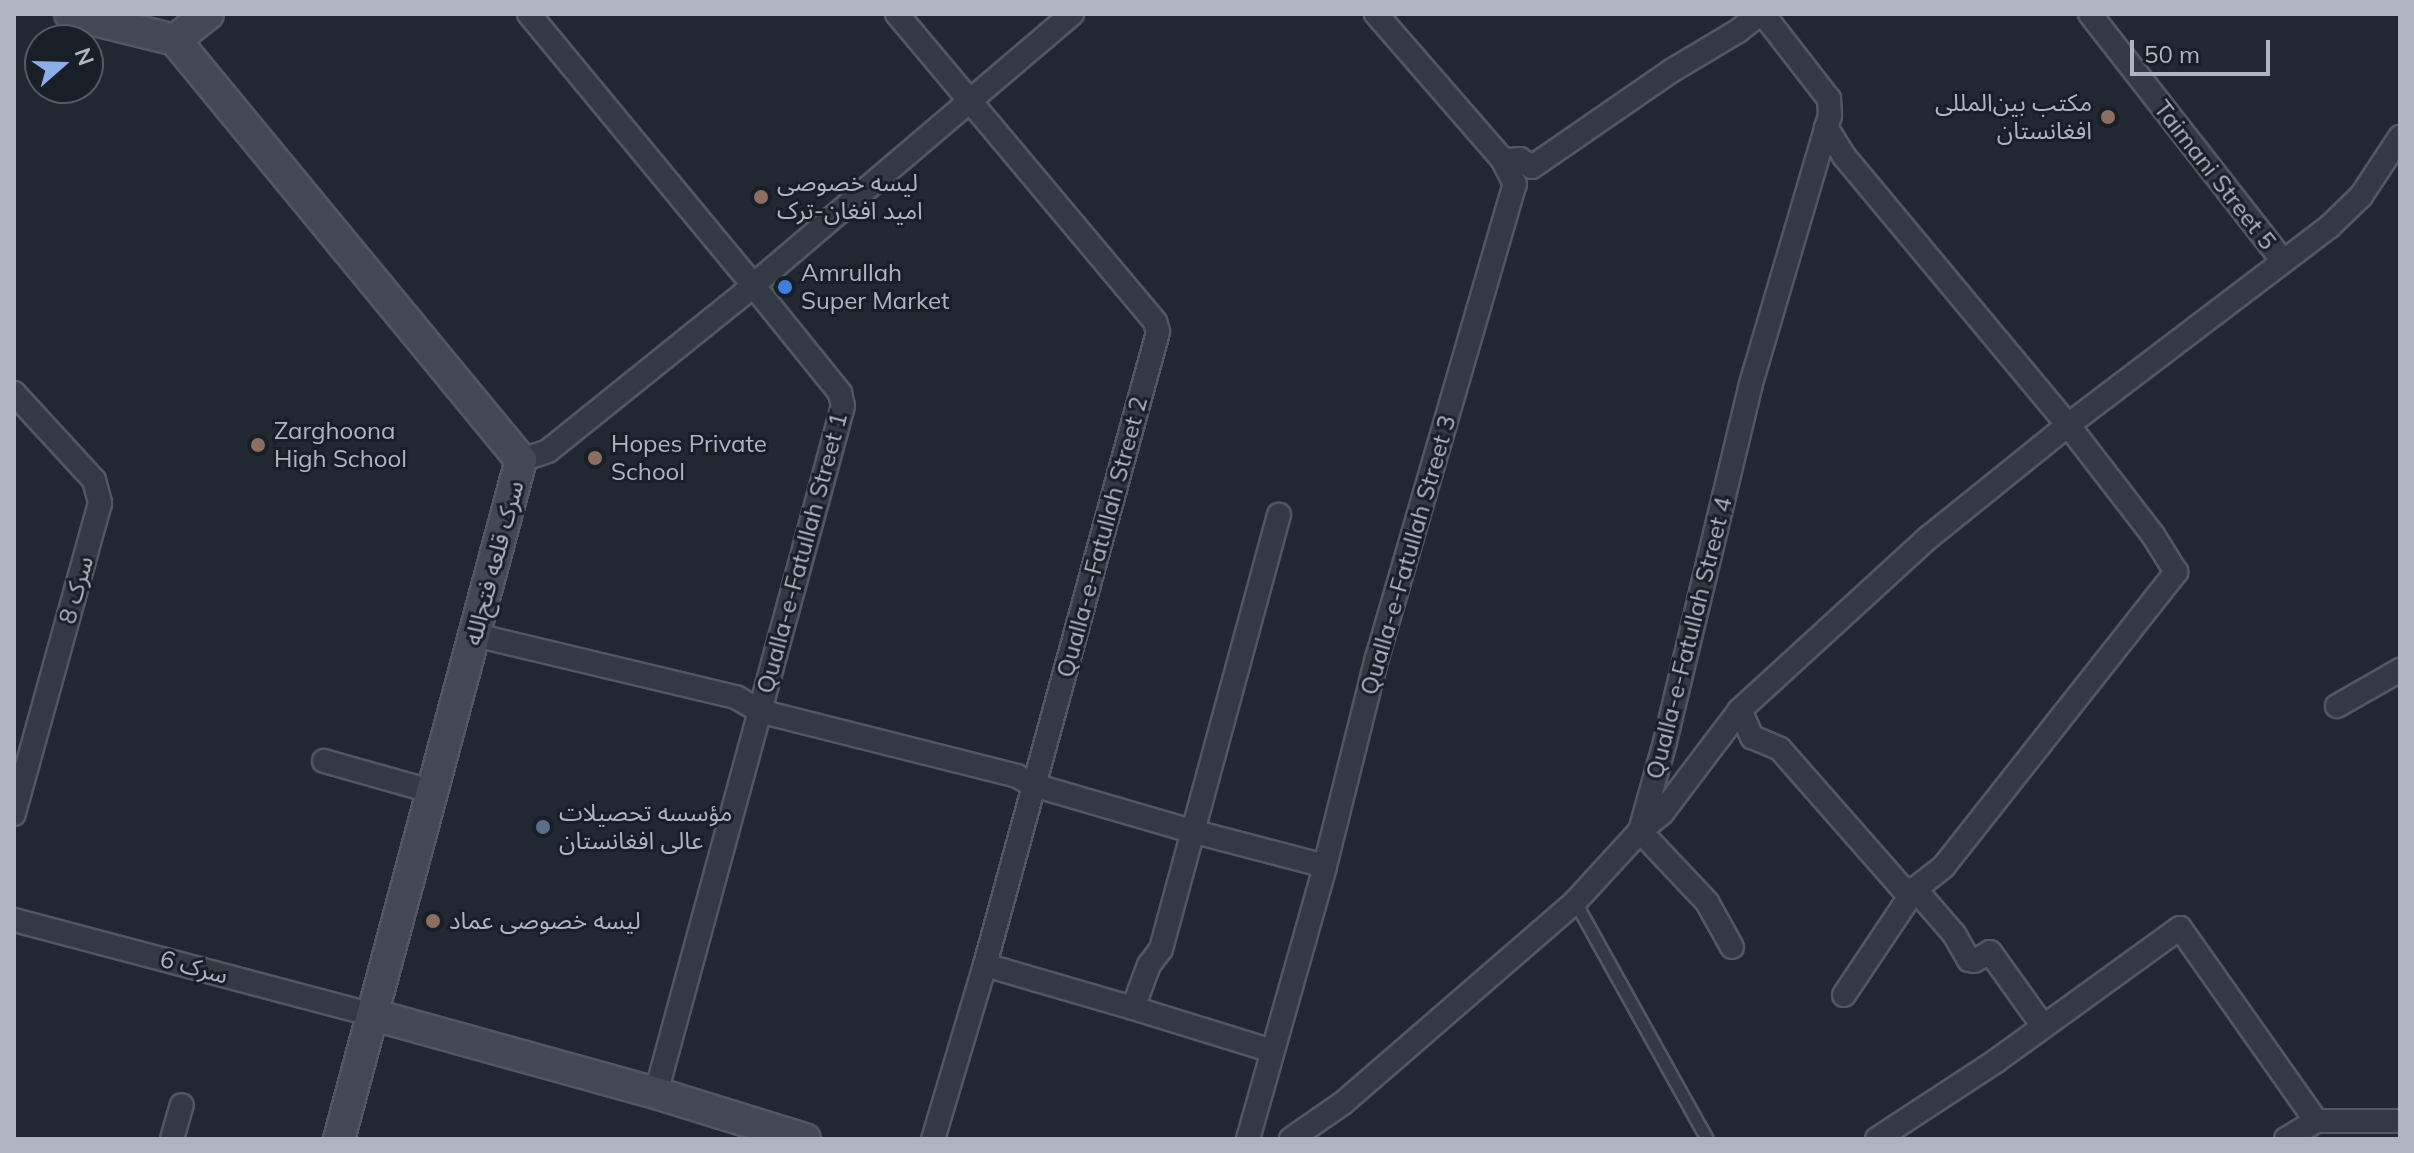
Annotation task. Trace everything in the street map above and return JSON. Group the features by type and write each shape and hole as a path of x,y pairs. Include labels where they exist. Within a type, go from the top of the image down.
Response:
{"main road":[{"path":"70,14 175,40 208,14"},
{"name":"سرک قلعه فتح‌الله","path":"175,40 521,460 339,1139"},
{"path":"374,1015 656,1093 805,1139"}],"street":[{"name":"Qualla-e-Fatullah Street 1","path":"529,14 840,393 843,406 656,1093"},
{"name":"Qualla-e-Fatullah Street 2","path":"897,14 1155,322 1158,332 985,965 933,1139"},
{"path":"521,460 548,451 753,285 1072,14"},
{"name":"Qualla-e-Fatullah Street 3","path":"1248,1139 1325,866 1377,658 1515,184 1503,160 1376,14"},
{"path":"1503,160 1520,159 1532,167 1671,71 1738,31 1752,20 1753,14"},
{"name":"Qualla-e-Fatullah Street 4","path":"1291,1139 1343,1103 1575,902 1640,831 1665,742 1750,387 1826,127 1829,99 1763,14"},
{"name":"Taimani Street 5","path":"2090,14 2282,260"},
{"path":"1826,127 1844,156 2068,425 2153,535 2176,572 1944,866 1915,889 1844,995"},
{"path":"1732,947 1707,902 1640,831 1662,813 1740,710 1928,538 2068,425 2329,227 2361,196 2400,137"},
{"name":"سرک 8","path":"14,393 94,480 100,503 14,814"},
{"path":"1133,1008 1149,965 1161,949 1279,515"},
{"path":"475,635 736,697 759,711 1017,776 1033,785 1325,866"},
{"path":"2337,706 2400,670"},
{"path":"1740,710 1752,737 1780,749 1904,890 1915,889"},
{"path":"324,761 434,792"},
{"path":"1915,889 1954,934 1969,960 1974,961 1990,952 2043,1026"},
{"name":"سرک 6","path":"14,920 374,1015"},
{"path":"1886,1137 2180,928 2313,1129"},
{"path":"985,965 1273,1051"},
{"path":"172,1139 182,1105"},
{"path":"2286,1139 2313,1129 2400,1121"}],"lane":[{"path":"1575,902 1707,1139"}],"place":[{"name":"مکتب بین‌المللی افغانستان","path":"2108,117"},
{"name":"لیسه خصوصی امید افغان-ترک","path":"761,197"},
{"name":"Amrullah Super Market","path":"785,287"},
{"name":"Zarghoona High School","path":"258,445"},
{"name":"Hopes Private School","path":"595,458"},
{"name":"مؤسسه تحصیلات عالی افغانستان","path":"543,827"},
{"name":"لیسه خصوصی عماد","path":"433,921"}]}
